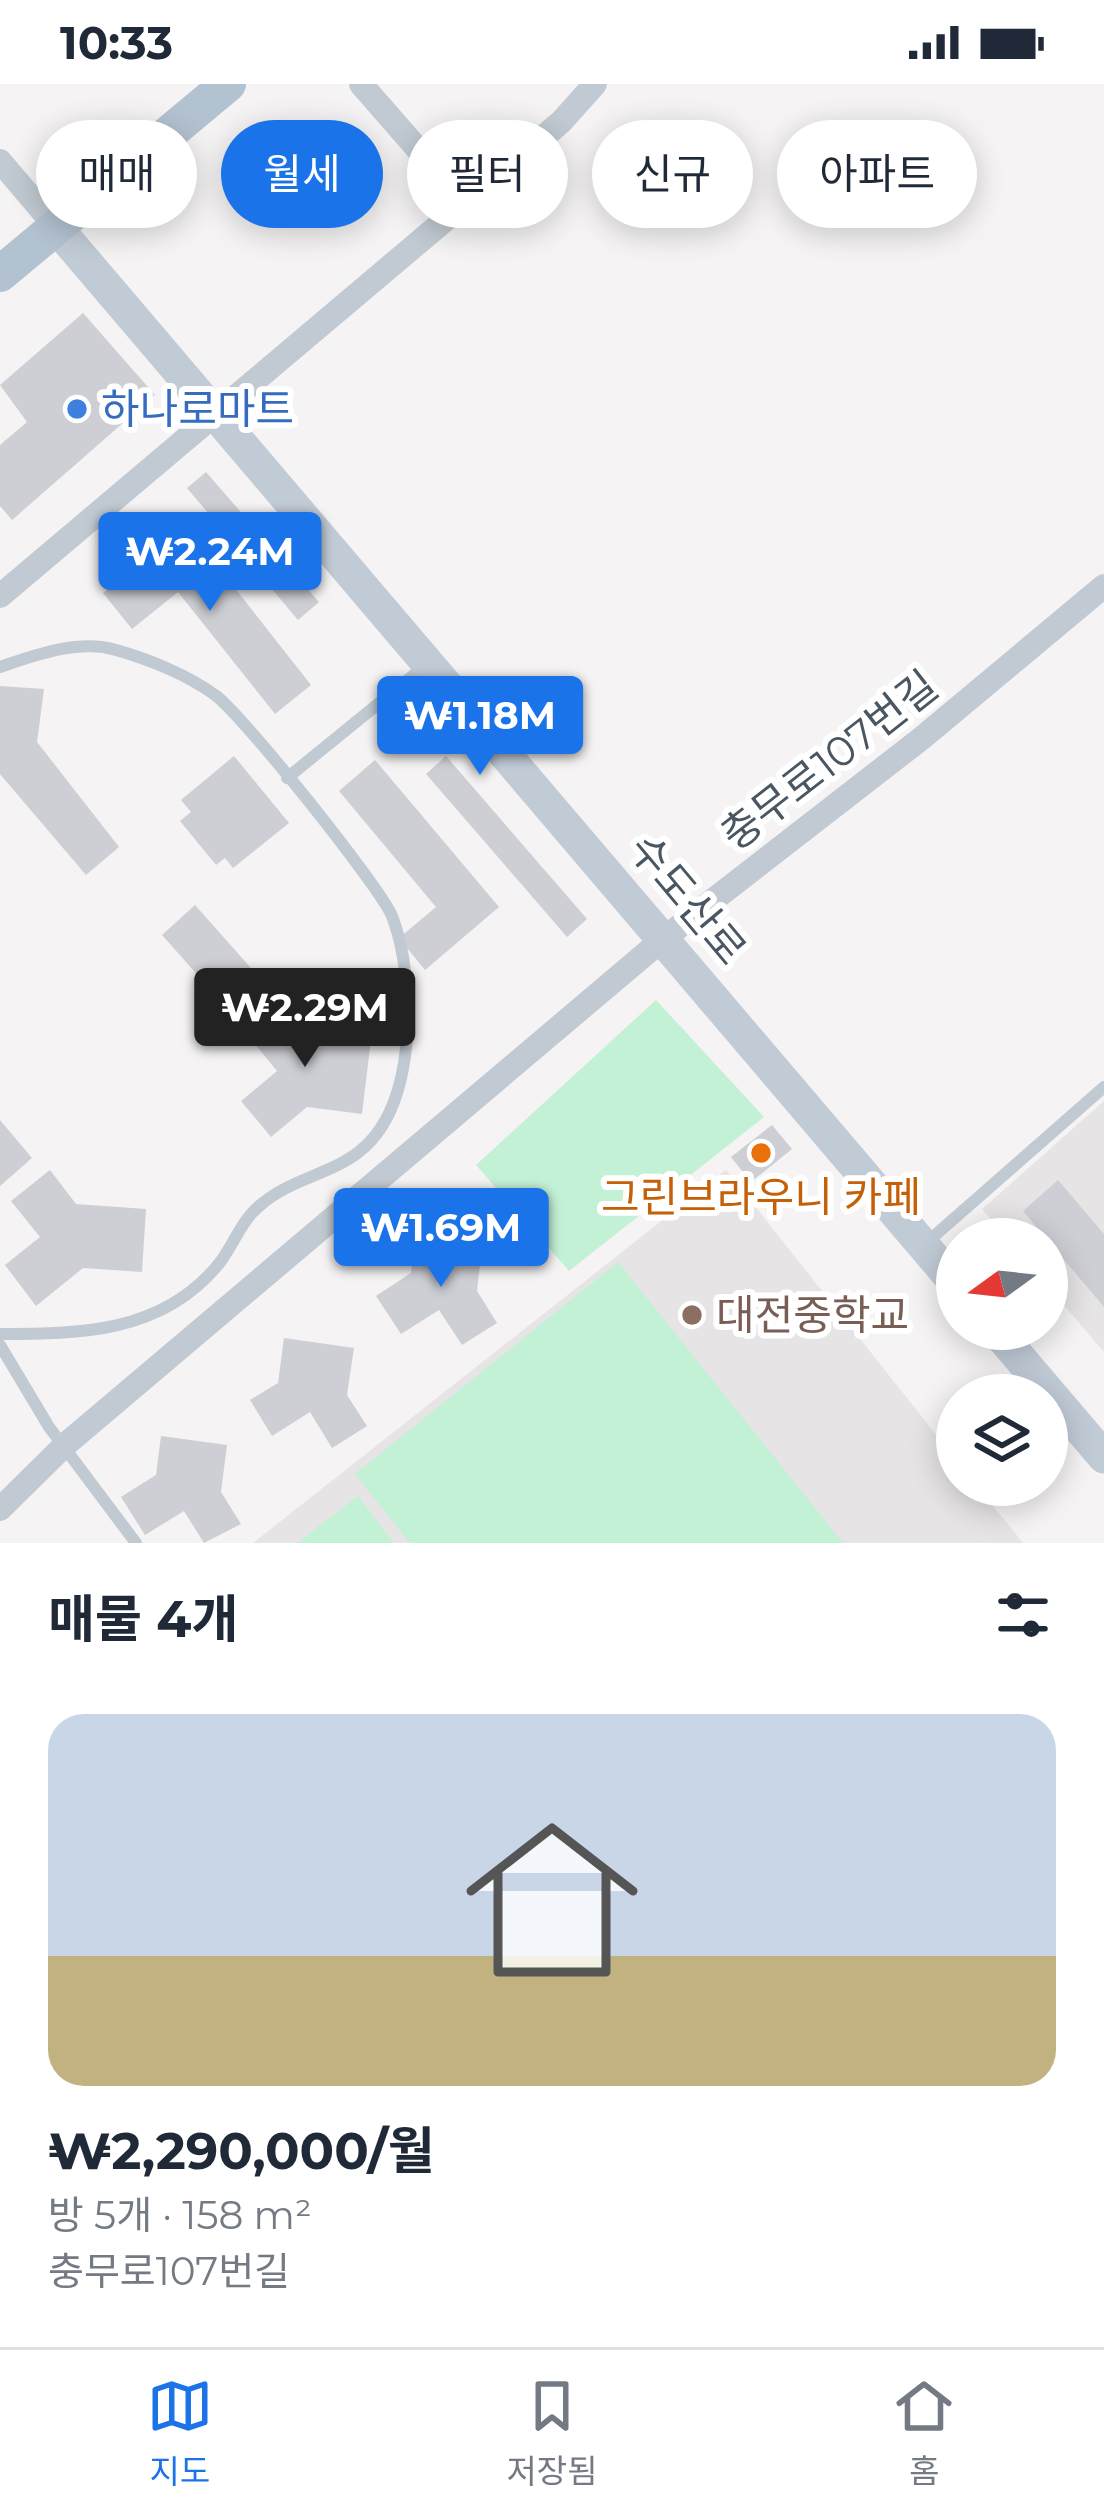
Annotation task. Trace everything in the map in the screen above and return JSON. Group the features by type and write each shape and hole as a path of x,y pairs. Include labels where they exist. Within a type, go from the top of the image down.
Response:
{"main road":[{"path":"185,120 228,84"},
{"path":"0,274 55,228"},
{"name":"수도산로","path":"57,228 936,1260"},
{"path":"1013,1350 1104,1457"}],"street":[{"path":"361,84 407,137"},
{"path":"562,120 595,84"},
{"path":"0,161 36,203"},
{"path":"0,596 431,228"},
{"name":"충무로107번길","path":"0,1509 65,1445 663,939 922,738 1104,586"}],"lane":[{"path":"0,667 49,650 111,648 216,695 392,914 404,982 407,1047 396,1098 370,1143 334,1170 253,1211 217,1267 168,1309 95,1334 0,1334"},
{"path":"287,778 428,664"},
{"path":"924,1245 1104,1087"},
{"path":"0,1345 136,1543"}],"shaded area":[{"path":"1104,1101 1104,1352 1068,1310 1068,1218 990,1218 982,1209"},
{"name":"대전중학교","path":"726,1170 936,1435 936,1506 993,1506 1023,1543 253,1543"}],"green space":[{"path":"656,1000 764,1117 569,1271 476,1165"},
{"path":"618,1262 843,1543 410,1543 355,1474"},
{"path":"358,1496 394,1543 297,1543"}],"building":[{"name":"하나로마트","path":"83,313 155,395 12,520 0,506 0,445 27,422 0,385"},
{"path":"206,472 319,602 298,620 187,488"},
{"path":"186,526 311,685 275,714 178,592 132,629 103,593"},
{"path":"0,686 44,689 37,742 119,847 86,875 0,774"},
{"path":"234,756 289,823 233,868 225,858 216,865 180,821 191,812 181,800"},
{"path":"446,756 587,919 567,937 426,774"},
{"path":"375,760 499,907 425,970 399,938 436,907 339,791"},
{"path":"195,905 258,976 225,1006 162,935"},
{"path":"281,1000 307,1031 371,1039 362,1114 307,1107 271,1137 241,1101 277,1071 244,1031"},
{"path":"0,1120 32,1158 0,1186"},
{"name":"그린브라우니 카페","path":"772,1125 792,1149 751,1182 731,1157"},
{"path":"50,1170 76,1204 146,1209 142,1272 83,1268 36,1306 5,1265 40,1237 11,1201"},
{"path":"1058,1180 1104,1234 1104,1307 1068,1264 1068,1218 1029,1218 1023,1211"},
{"path":"415,1238 482,1245 477,1291 497,1323 462,1345 439,1310 401,1334 376,1296 411,1273"},
{"path":"284,1338 354,1348 347,1395 367,1426 332,1448 310,1412 272,1436 250,1400 278,1383"},
{"path":"161,1436 227,1445 221,1492 241,1524 204,1543 184,1511 145,1535 121,1497 156,1475"}],"place":[{"name":"하나로마트","path":"77,409"},
{"name":"그린브라우니 카페","path":"761,1153"},
{"name":"대전중학교","path":"692,1315"}]}
